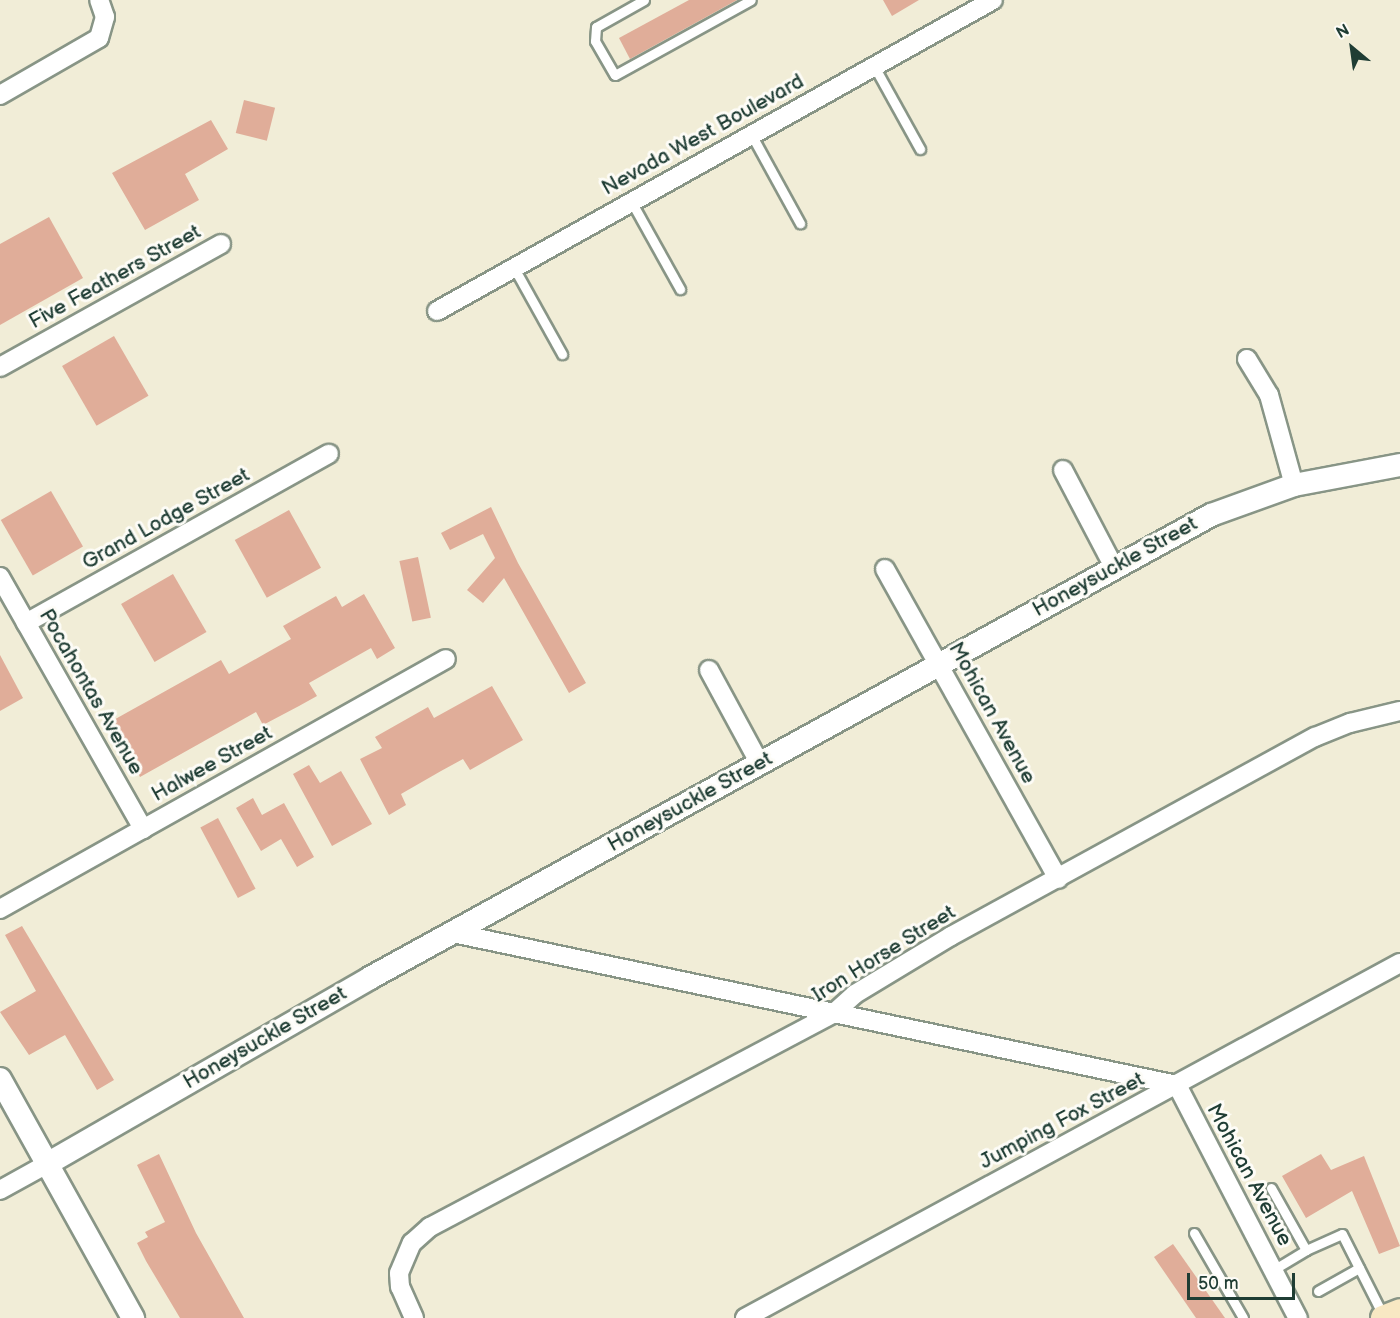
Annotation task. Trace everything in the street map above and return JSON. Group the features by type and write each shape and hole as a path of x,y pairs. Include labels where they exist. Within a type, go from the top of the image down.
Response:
{"main road":[{"path":"1384,1318 1400,1311"}],"street":[{"path":"0,95 90,46 103,29 105,17 99,0"},
{"name":"Nevada West Boulevard","path":"437,311 513,266 993,0"},
{"name":"Five Feathers Street","path":"0,367 221,244"},
{"path":"1247,359 1269,395 1294,485"},
{"name":"Grand Lodge Street","path":"26,623 329,454"},
{"name":"Honeysuckle Street","path":"0,1190 453,933 1211,515 1294,485 1366,469 1400,465"},
{"path":"1063,470 1114,567"},
{"name":"Mohican Avenue","path":"885,569 1058,879"},
{"name":"Pocahontas Avenue","path":"0,576 143,829"},
{"name":"Halwee Street","path":"0,909 446,659"},
{"path":"709,670 760,764"},
{"name":"Iron Horse Street","path":"414,1318 400,1287 399,1273 412,1243 430,1227 834,1013 855,994 900,967 1315,737 1350,723 1400,711"},
{"path":"453,933 1177,1085"},
{"name":"Jumping Fox Street","path":"745,1318 1400,963"},
{"path":"0,1079 133,1318"},
{"name":"Mohican Avenue","path":"1177,1085 1298,1318"}],"lane":[{"path":"644,0 596,27 595,40 615,75 751,0"},
{"path":"874,66 920,149"},
{"path":"751,134 800,223"},
{"path":"631,201 680,289"},
{"path":"513,266 562,354"},
{"path":"1271,1188 1306,1250"},
{"path":"1194,1233 1243,1318"},
{"path":"1273,1270 1306,1250 1342,1234 1384,1318"},
{"path":"1318,1291 1359,1268"}],"building":[{"path":"689,0 737,0 630,59 619,38"},
{"path":"883,0 919,0 892,16"},
{"path":"244,100 275,108 267,141 236,133"},
{"path":"211,120 228,149 185,174 199,200 145,230 112,173"},
{"path":"49,217 83,278 0,325 0,244"},
{"path":"114,336 148,396 97,426 62,366"},
{"path":"51,491 83,546 33,575 1,520"},
{"path":"491,507 518,563 586,683 569,693 504,578 483,603 467,590 495,558 483,534 450,550 441,533"},
{"path":"289,510 321,568 267,598 235,540"},
{"path":"418,557 431,618 412,622 399,561"},
{"path":"173,574 206,632 155,662 121,604"},
{"path":"364,594 395,648 377,659 371,648 309,683 317,696 263,725 256,712 140,777 110,722 221,660 229,674 291,639 283,626 336,596 342,607"},
{"path":"0,655 23,698 0,711"},
{"path":"492,686 523,740 470,770 463,759 441,771 401,794 406,805 389,815 360,759 382,748 375,737 428,707 434,718"},
{"path":"309,765 320,783 341,771 372,824 332,846 293,774"},
{"path":"253,798 262,815 284,803 314,857 297,867 281,839 261,851 236,808"},
{"path":"218,818 256,889 238,898 200,827"},
{"path":"22,926 114,1080 97,1090 65,1035 29,1055 0,1012 36,991 5,935"},
{"path":"159,1154 196,1233 244,1318 180,1318 146,1261 137,1243 148,1237 145,1232 165,1222 137,1165"},
{"path":"1321,1154 1331,1170 1364,1156 1400,1246 1379,1254 1352,1191 1306,1218 1282,1176"},
{"path":"1173,1244 1225,1318 1196,1318 1154,1257"}]}
